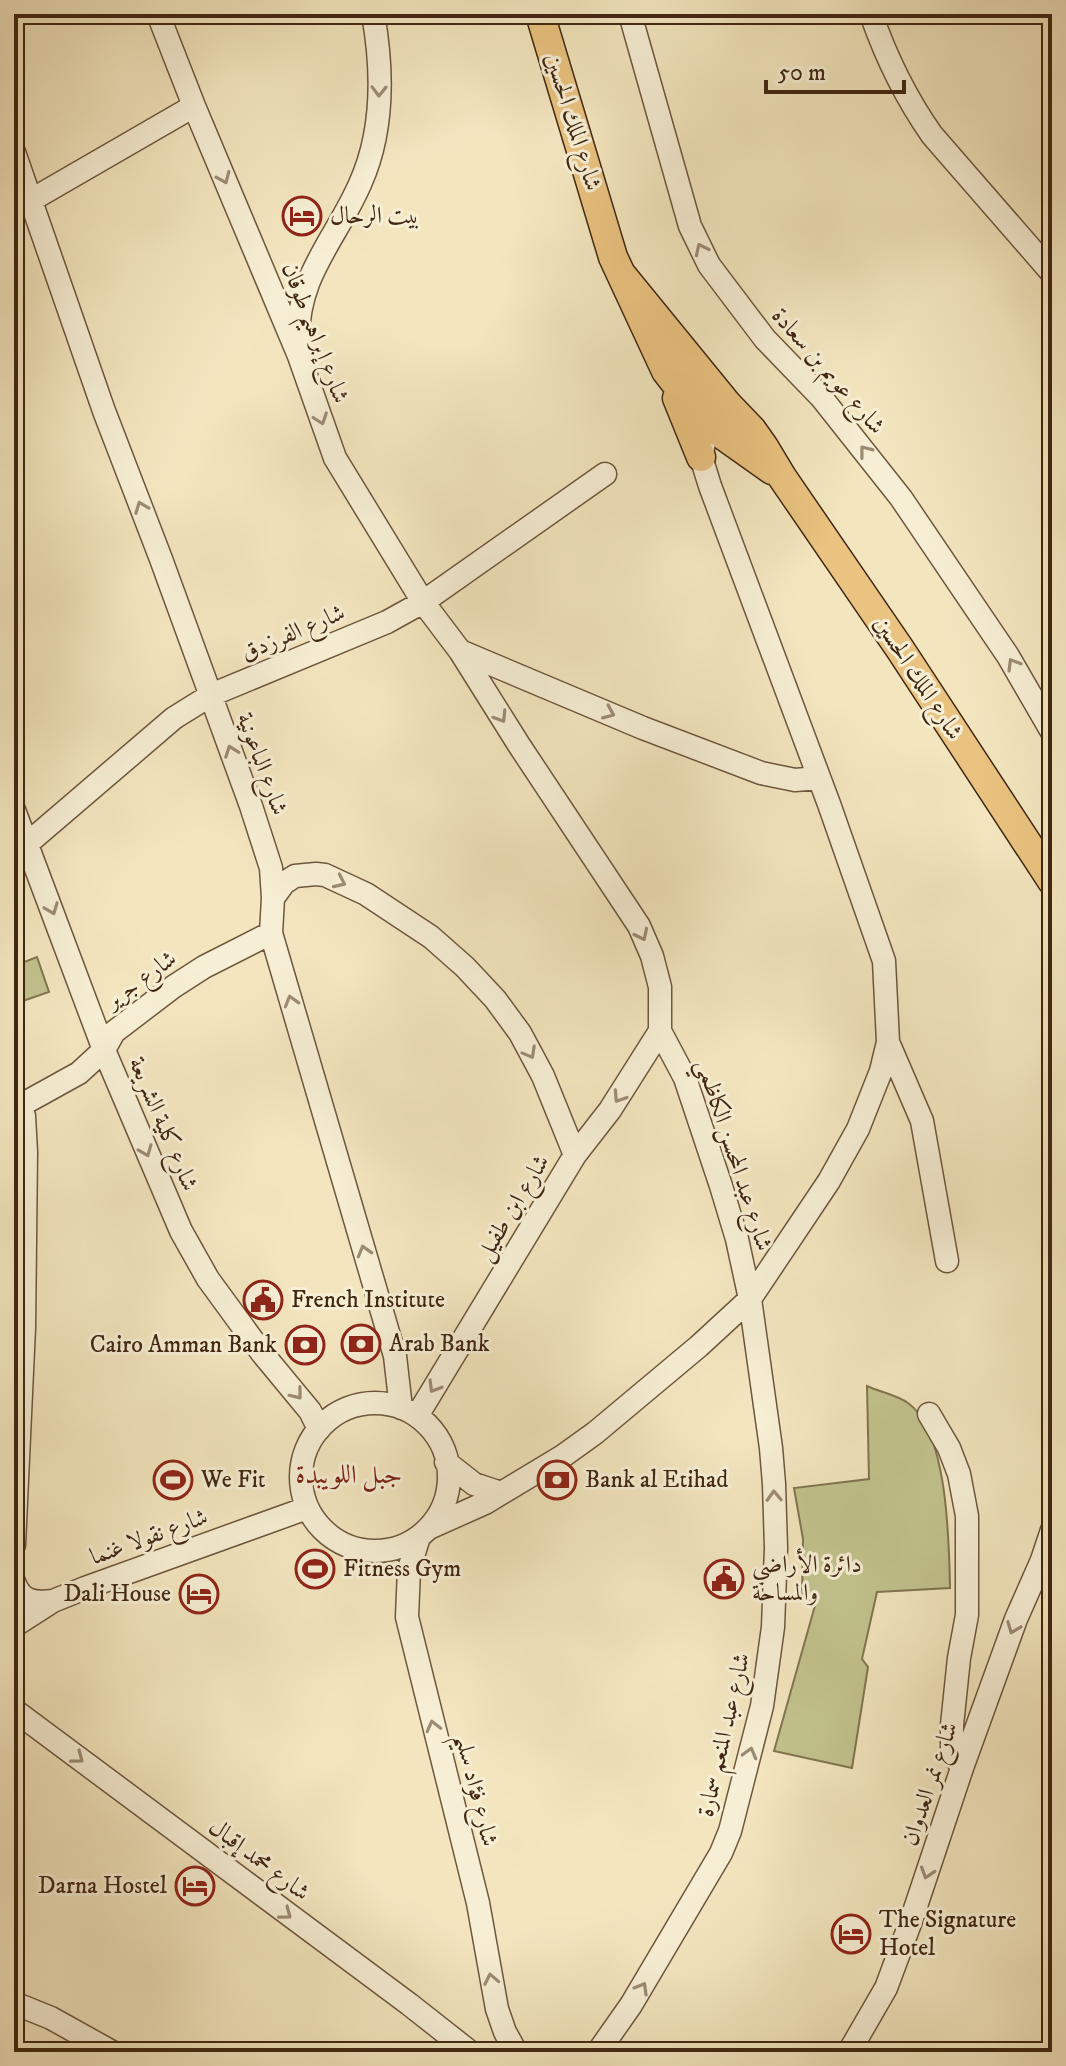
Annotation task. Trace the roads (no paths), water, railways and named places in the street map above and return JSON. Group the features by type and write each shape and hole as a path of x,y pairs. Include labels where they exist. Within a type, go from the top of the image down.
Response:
{"main road":[{"name":"شارع الملك الحسين","path":"540,14 613,257 666,371 700,415 726,421"},
{"name":"شارع الملك الحسين","path":"622,275 726,421 782,477 900,649 1052,881"},
{"path":"666,371 701,457"}],"street":[{"name":"شارع إبراهيم طوقان","path":"158,14 299,356 335,458 423,602 460,651 639,926 652,956 660,987 660,1031"},
{"path":"299,356 298,321 308,280 361,184 375,140 379,51 373,14"},
{"name":"شارع عويم بن سعادة","path":"630,14 690,226 709,265 756,328 821,397 901,498 1008,656 1052,732"},
{"path":"871,14 897,77 932,135 1052,273"},
{"path":"23,205 194,106"},
{"name":"شارع الباعونية","path":"14,152 23,205 211,695 271,868 271,933 409,1412"},
{"path":"424,1533 440,1513 447,1492 448,1470 443,1449 433,1431 409,1412 378,1403 354,1406 333,1416 319,1429 305,1451 300,1472 307,1508 325,1533 346,1546 371,1552 396,1549 485,1503 563,1456 689,1355 750,1299 829,1181 851,1142 870,1099 888,1042 884,961 701,457 726,421"},
{"path":"710,486 726,421"},
{"name":"شارع الفرزدق","path":"21,849 174,718 211,695 387,622 423,602 605,474"},
{"path":"460,651 643,728 761,773 795,780 819,778"},
{"name":"شارع كلية الشريعة","path":"14,810 21,849 157,1176 193,1254 238,1321 310,1411 319,1429"},
{"path":"273,898 284,883 295,876 325,875 366,894 431,937 475,977 520,1033 543,1076 575,1155"},
{"name":"شارع جرير","path":"16,1105 79,1073 104,1050 114,1032 173,987 204,967 271,933"},
{"name":"شارع ابن طفيل","path":"409,1412 575,1155 610,1110 660,1031"},
{"name":"شارع عبد المحسن الكاظمي","path":"660,1031 685,1078 702,1127 737,1239 750,1299"},
{"path":"888,1042 922,1121 947,1261"},
{"path":"14,1545 23,1342 26,1129 24,1116 16,1105"},
{"name":"شارع عبد المنعم سمارة","path":"598,2052 631,2005 721,1853 730,1831 762,1706 773,1627 776,1548 771,1448 750,1299"},
{"path":"929,1414 949,1448 959,1474 967,1516 967,1615 952,1725 952,1751 962,1768"},
{"path":"446,1462 474,1484 501,1493"},
{"name":"شارع نقولا غنما","path":"16,1628 53,1601 307,1508"},
{"name":"شارع نمر العدوان","path":"849,2052 886,1988 1016,1619 1052,1530"},
{"name":"شارع فؤاد سليم","path":"424,1533 409,1569 407,1617 478,1903 497,2009 516,2052"},
{"path":"14,1582 20,1595 27,1599 53,1601"},
{"name":"شارع محمد إقبال","path":"15,1708 470,2052"},
{"path":"14,2003 51,2018 112,2052"}],"place":[{"name":"بيت الرحال","path":"302,216"},
{"name":"French Institute","path":"263,1300"},
{"name":"Arab Bank","path":"361,1344"},
{"name":"Cairo Amman Bank","path":"305,1345"},
{"name":"We Fit","path":"173,1480"},
{"name":"Bank al Etihad","path":"557,1480"},
{"name":"Fitness Gym","path":"315,1569"},
{"name":"دائرة الأراضي والمساحة","path":"724,1579"},
{"name":"Dali House","path":"199,1594"},
{"name":"Darna Hostel","path":"195,1886"},
{"name":"The Signature Hotel","path":"851,1934"}],"district":[{"name":"جبل اللويبدة","path":"349,1475"}]}
